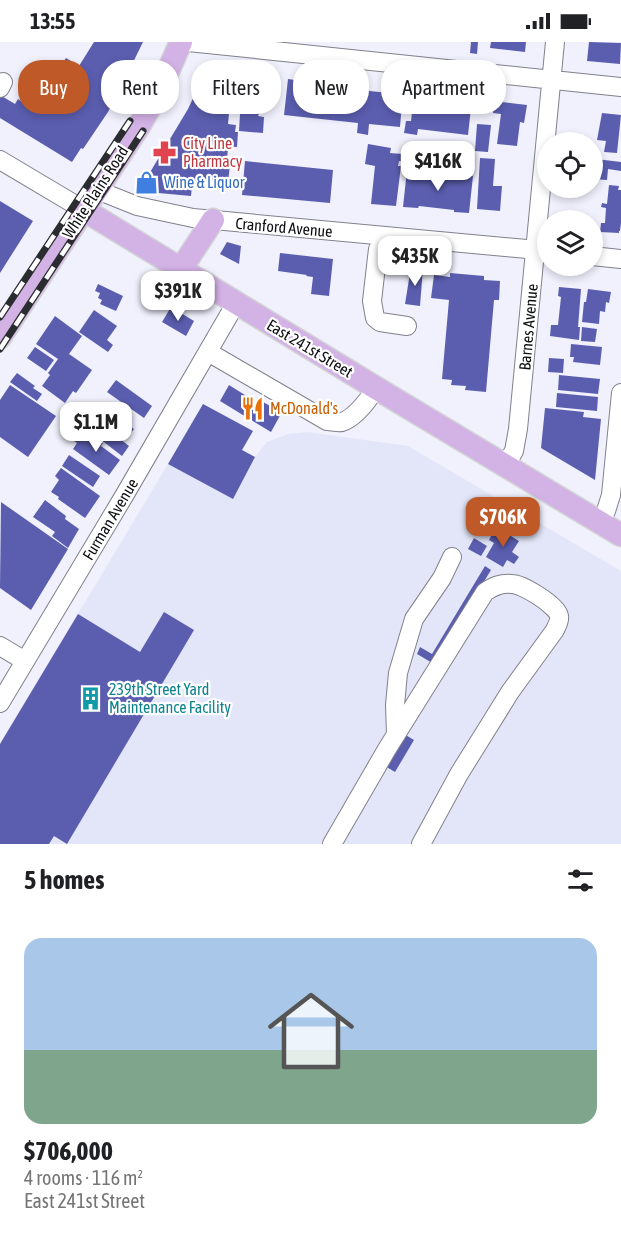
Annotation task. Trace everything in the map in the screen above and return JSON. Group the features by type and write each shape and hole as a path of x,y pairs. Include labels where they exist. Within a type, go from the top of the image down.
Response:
{"main road":[{"name":"White Plains Road","path":"0,337 150,106 181,42"},
{"name":"East 241st Street","path":"84,210 621,535"},
{"path":"181,269 213,220"}],"street":[{"path":"188,42 621,87"},
{"name":"Barnes Avenue","path":"544,210 555,42"},
{"name":"East 241st Street","path":"0,160 84,210"},
{"name":"Cranford Avenue","path":"97,190 144,208 180,216 537,250"},
{"path":"378,249 372,301 375,318 380,322 407,326"},
{"path":"603,257 621,259"},
{"name":"Barnes Avenue","path":"505,466 517,437 538,276"},
{"name":"Furman Avenue","path":"0,703 236,303"},
{"path":"208,352 327,421 342,422 353,415 366,403 376,388"},
{"path":"599,522 606,511 610,495 621,393"},
{"path":"396,735 395,705 398,673 414,620 442,578 452,556"},
{"path":"332,844 396,735 485,592 495,585 515,584 556,609 559,621 555,630 510,692 459,774 421,844"},
{"path":"0,646 25,661"}],"shaded area":[{"path":"307,432 408,446 621,571 621,844 0,844 0,744 168,464 233,499 255,457 267,442 288,434"}],"building":[{"path":"94,42 143,42 134,60 101,60 101,114 107,114 72,162 0,118 0,95 15,104 18,99 18,114 89,114 89,60 83,60"},
{"path":"471,42 478,42 477,54 470,53"},
{"path":"491,42 526,42 525,52 490,48"},
{"path":"589,42 621,43 620,64 587,61"},
{"path":"288,79 293,80 293,114 369,114 369,91 381,92 381,114 401,114 400,127 369,124 368,135 357,133 358,123 284,115"},
{"path":"506,102 527,105 524,123 520,122 517,146 497,144 501,114 506,114"},
{"path":"191,103 191,114 229,114 228,124 236,125 237,147 225,146 228,148 227,159 210,157 210,164 230,165 228,182 200,179 199,187 192,186 191,196 137,191 149,174"},
{"path":"602,113 621,115 617,153 604,152 606,141 603,141 603,132 598,132"},
{"path":"240,114 259,114 258,116 264,117 263,133 239,131"},
{"path":"412,114 470,114 468,135 418,129 417,135 404,133 406,121 411,121"},
{"path":"477,124 491,125 488,152 475,151"},
{"path":"368,144 391,148 390,153 402,154 402,161 399,161 398,166 401,166 396,206 371,204 375,166 365,164"},
{"path":"480,158 495,159 493,186 502,186 500,211 477,209"},
{"path":"603,160 621,162 621,171 608,169 607,180 603,180"},
{"path":"245,161 333,170 330,203 242,195"},
{"path":"407,170 422,171 422,174 473,176 469,213 419,206 418,208 403,207"},
{"path":"609,185 619,186 621,223 619,233 603,232 606,208 601,207 602,203 607,204"},
{"path":"0,201 33,221 0,273"},
{"path":"227,242 241,246 239,264 220,254"},
{"path":"280,253 333,259 329,296 311,294 313,277 278,271"},
{"path":"411,267 423,268 420,306 405,304"},
{"path":"450,273 484,276 484,280 500,281 499,300 494,300 486,392 465,390 466,386 451,385 452,380 442,379 449,300 431,298 434,275 450,277"},
{"path":"98,284 123,296 116,311 100,304 102,300 98,298 100,293 95,291"},
{"path":"559,287 581,289 579,340 550,336 551,325 558,325 561,297 558,296"},
{"path":"588,289 611,292 609,303 606,302 605,312 600,311 599,324 582,322"},
{"path":"171,307 194,321 186,336 162,322"},
{"path":"94,310 117,326 107,340 113,345 108,352 79,332"},
{"path":"55,316 82,336 69,354 92,370 76,393 73,391 65,403 42,386 58,359 36,344"},
{"path":"582,327 597,329 595,342 581,341"},
{"path":"571,344 602,347 600,365 573,362 574,357 570,357"},
{"path":"35,347 54,360 46,371 27,358"},
{"path":"549,358 564,359 563,373 548,372"},
{"path":"17,373 42,394 37,401 10,382"},
{"path":"559,375 600,379 598,394 558,390"},
{"path":"116,380 152,406 144,418 107,392"},
{"path":"10,385 56,416 28,457 0,437 0,400"},
{"name":"McDonald's","path":"229,385 261,405 263,402 276,412 277,409 282,412 271,432 220,401"},
{"path":"557,393 598,397 597,411 556,407"},
{"path":"203,404 253,431 242,450 255,457 233,499 168,464"},
{"path":"101,406 134,429 126,439 94,416"},
{"path":"545,408 584,412 583,417 601,419 595,480 541,448"},
{"path":"98,422 129,446 122,456 91,432"},
{"path":"83,434 87,437 89,434 103,443 101,446 120,460 109,475 73,449 77,443 74,441 77,437 80,439"},
{"path":"69,455 100,476 93,487 62,466"},
{"path":"61,468 100,496 85,518 51,492 59,480 55,476"},
{"path":"45,500 79,529 68,548 52,536 55,532 33,517"},
{"path":"1,502 68,549 31,610 0,588"},
{"path":"496,527 519,541 512,552 519,557 514,564 507,560 503,567 486,557 494,543 489,540"},
{"path":"474,538 487,546 481,556 468,549"},
{"path":"485,566 491,570 434,664 417,654 420,647 432,654"},
{"name":"239th Street Yard Maintenance Facility","path":"164,612 194,630 67,844 54,836 49,844 0,844 0,744 78,614 140,652"},
{"path":"404,734 414,740 395,772 385,766"}],"railway":[{"path":"0,317 130,121"},
{"path":"0,349 143,131"}],"place":[{"name":"City Line Pharmacy","path":"165,152"},
{"name":"Wine & Liquor","path":"146,182"},
{"name":"McDonald's","path":"252,408"},
{"name":"239th Street Yard Maintenance Facility","path":"91,698"}]}
